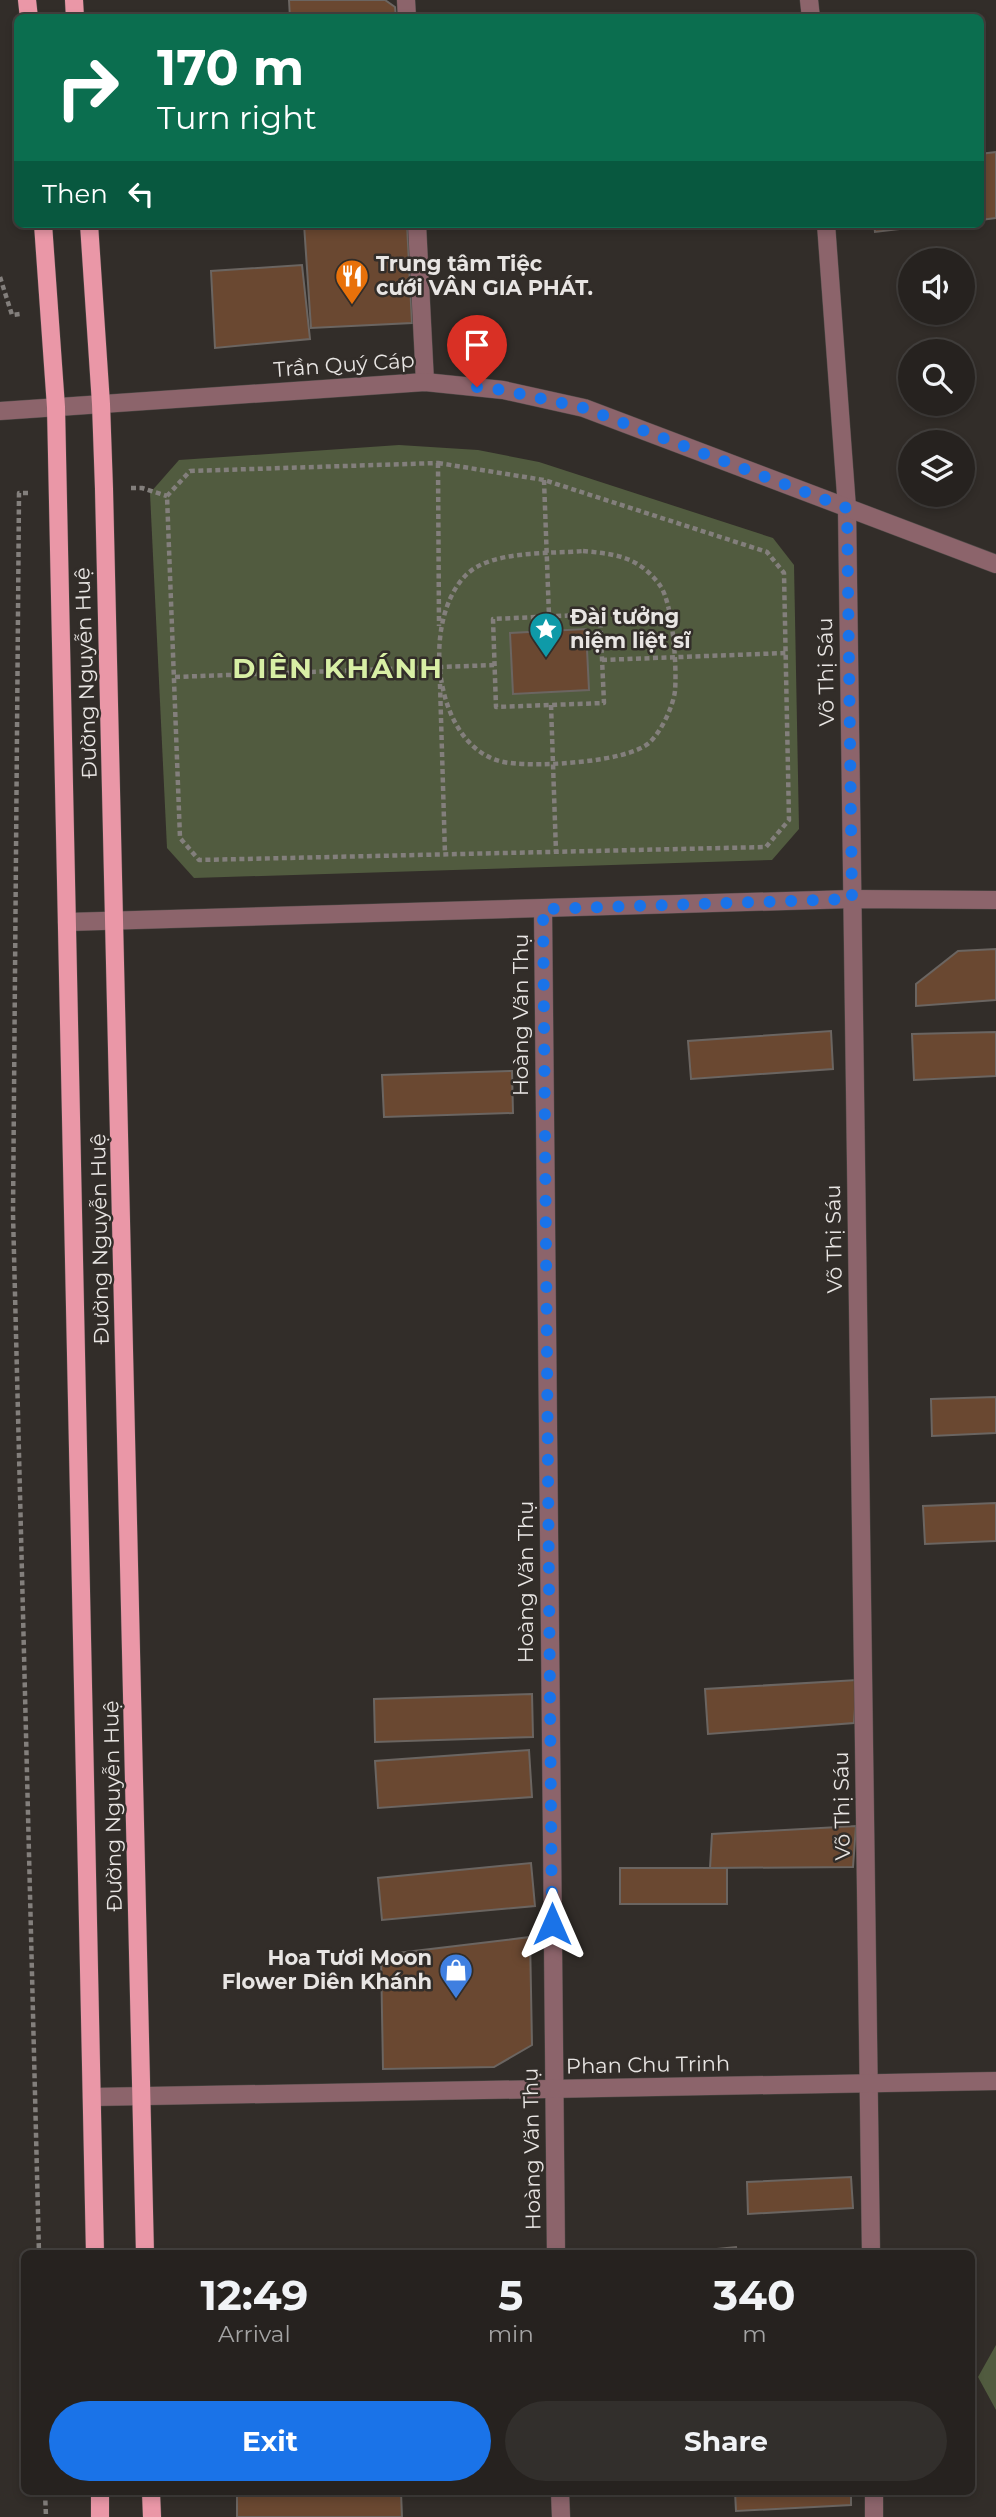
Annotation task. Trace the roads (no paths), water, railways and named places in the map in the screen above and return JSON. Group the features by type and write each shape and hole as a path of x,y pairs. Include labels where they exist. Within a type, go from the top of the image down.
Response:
{"main road":[{"name":"Đường Nguyễn Huệ","path":"43,228 56,407 95,2250"},
{"name":"Đường Nguyễn Huệ","path":"89,228 101,404 116,921 145,2250"},
{"path":"100,2495 100,2517"},
{"path":"151,2495 152,2517"}],"street":[{"path":"417,228 425,382"},
{"name":"Võ Thị Sáu","path":"826,228 847,508 871,2250"},
{"name":"Trần Quý Cáp","path":"0,411 425,382 503,390 584,408 996,565"},
{"path":"67,922 852,899 996,900"},
{"name":"Hoàng Văn Thụ","path":"543,909 556,2250"},
{"name":"Phan Chu Trinh","path":"92,2097 996,2081"},
{"path":"561,2495 561,2517"},
{"path":"874,2495 874,2517"}],"place":[{"name":"Trung tâm Tiệc cưới VÂN GIA PHÁT.","path":"352,306"},
{"name":"Đài tưởng niệm liệt sĩ","path":"546,659"},
{"name":"Hoa Tươi Moon Flower Diên Khánh","path":"456,2000"}],"district":[{"name":"DIÊN KHÁNH","path":"338,668"}]}
